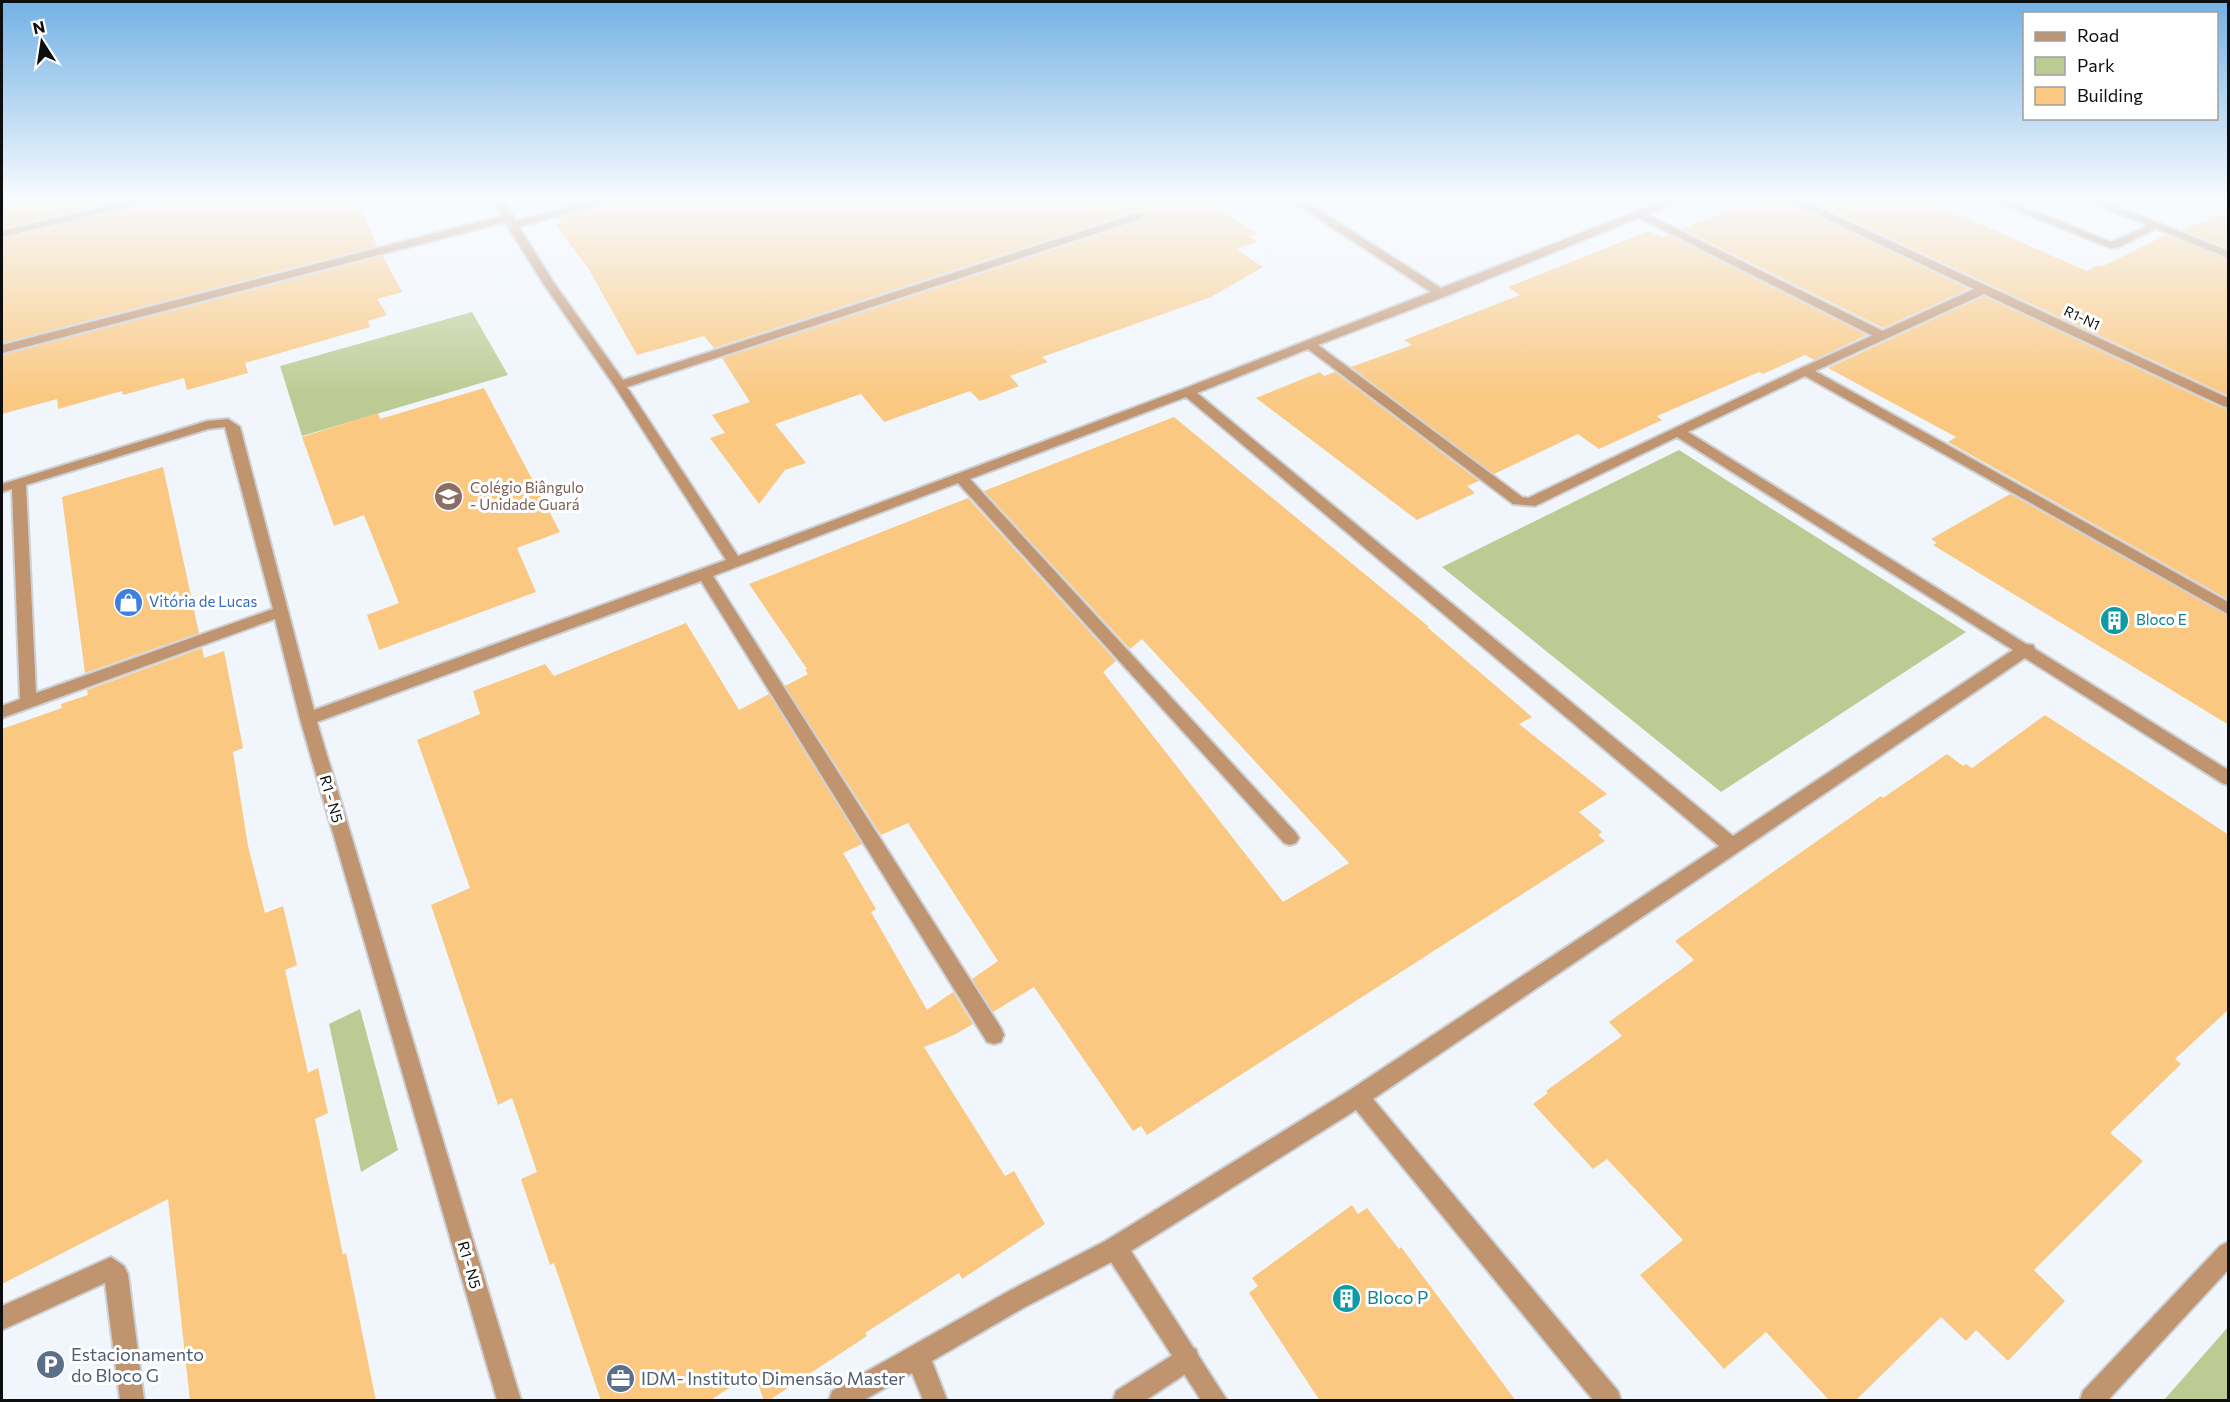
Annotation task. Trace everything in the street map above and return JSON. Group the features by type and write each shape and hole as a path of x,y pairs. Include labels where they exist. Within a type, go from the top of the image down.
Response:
{"street":[{"path":"2,349 334,265"},
{"path":"538,265 620,385 734,561"},
{"path":"620,385 987,265"},
{"path":"1397,265 1442,294"},
{"path":"308,719 704,574 1188,392 1514,265"},
{"path":"1742,265 1883,336"},
{"name":"R1-N1","path":"1933,265 2229,403"},
{"path":"1310,345 1518,501 1524,503 1534,502 1805,371 1984,289"},
{"path":"1805,371 2229,609"},
{"path":"1188,392 1733,847"},
{"name":"R1 - N5","path":"10,485 207,425 228,423 233,427 308,719 508,1401"},
{"path":"1678,432 2229,778"},
{"path":"960,477 1290,838"},
{"path":"10,485 28,702"},
{"path":"704,574 994,1035"},
{"path":"2,712 282,611"},
{"path":"841,1401 1017,1299 1114,1248 1358,1097 2027,650"},
{"path":"1358,1097 1609,1401"},
{"path":"1114,1248 1215,1401"},
{"path":"2092,1401 2229,1254"},
{"path":"2,1318 111,1269 116,1274 132,1401"},
{"path":"918,1356 935,1401"},
{"path":"1125,1401 1187,1358"}],"green space":[{"path":"472,312 508,375 302,436 280,366"},
{"path":"1679,450 1966,632 1721,792 1442,567"},
{"path":"360,1009 398,1150 361,1172 329,1024"},
{"path":"2228,1327 2228,1400 2164,1400"}],"building":[{"path":"2,265 302,265 2,343"},
{"path":"347,265 388,265 402,292 377,299 387,315 368,321 370,327 245,363 248,373 187,390 184,378 123,395 122,391 58,409 57,399 2,414 2,355"},
{"path":"586,265 969,265 714,348 704,336 637,355"},
{"path":"1005,265 1263,267 1211,297 1042,357 1048,362 1010,376 1019,386 980,401 970,391 884,422 861,394 775,424 806,463 785,470 759,504 710,438 725,433 712,415 750,402 722,358"},
{"path":"1562,265 1729,265 1867,335 1814,360 1805,355 1763,374 1759,372 1733,383 1657,416 1662,420 1599,449 1578,434 1494,474 1351,367 1412,345 1404,340 1520,295 1508,287"},
{"path":"1756,265 1920,265 1969,289 1883,328"},
{"path":"1949,265 2074,265 2087,271 2097,265 2229,265 2229,396"},
{"path":"1984,296 2222,408 2229,409 2229,600 1948,442 1956,437 1828,368"},
{"path":"1320,372 1324,376 1335,372 1479,481 1467,486 1475,493 1417,520 1256,398"},
{"path":"484,388 560,532 517,548 536,592 379,650 367,615 399,603 364,515 334,526 302,437 378,413 380,419"},
{"path":"1174,417 1429,627 1427,627 1532,717 1519,724 1607,794 1579,812 1602,832 1598,835 1605,841 1147,1135 1141,1126 1133,1131 1034,987 993,1012 972,979 998,961 908,823 881,835 785,686 808,674 805,670 807,669 749,584 968,498 1116,661 1103,672 1283,902 1349,863 1142,639 1130,649 984,491"},
{"path":"163,467 199,633 85,673 62,497"},
{"name":"Bloco E","path":"2010,494 2229,616 2229,725 1933,545 1937,543 1931,539"},
{"path":"686,623 739,710 769,694 862,844 843,853 876,909 871,912 927,1010 953,992 973,1024 954,1035 924,1047 1005,1176 1014,1171 1045,1224 962,1279 959,1273 865,1333 867,1336 768,1401 764,1401 754,1372 709,1401 601,1401 554,1263 550,1265 521,1179 537,1172 512,1098 498,1105 431,905 470,888 417,740 480,714 473,691 545,664 554,676"},
{"path":"202,648 204,658 224,651 243,748 233,752 248,846 265,913 283,906 297,965 285,970 308,1073 318,1068 328,1113 315,1119 343,1255 346,1253 376,1401 190,1401 168,1199 2,1284 2,729 62,708 61,704 88,695 87,690"},
{"path":"2045,715 2229,835 2229,1009 2175,1059 2181,1064 2110,1133 2143,1161 2034,1270 2065,1301 2008,1361 1976,1330 1966,1341 1941,1317 1855,1401 1830,1401 1766,1332 1724,1369 1640,1275 1683,1240 1607,1159 1593,1169 1533,1104 1548,1093 1546,1091 1622,1036 1609,1022 1694,960 1675,941 1881,796 1883,798 1947,754 1963,766 1966,764 1972,768"},
{"name":"Bloco P","path":"1352,1205 1358,1214 1367,1208 1399,1249 1401,1247 1516,1401 1320,1401 1249,1293 1258,1286 1252,1278"}],"place":[{"name":"Colégio Biângulo - Unidade Guará","path":"449,497"},
{"name":"Vitória de Lucas","path":"128,602"},
{"name":"Bloco E","path":"2115,620"},
{"name":"Bloco P","path":"1346,1298"},
{"name":"Estacionamento do Bloco G","path":"50,1365"},
{"name":"IDM- Instituto Dimensão Master","path":"620,1379"}]}
